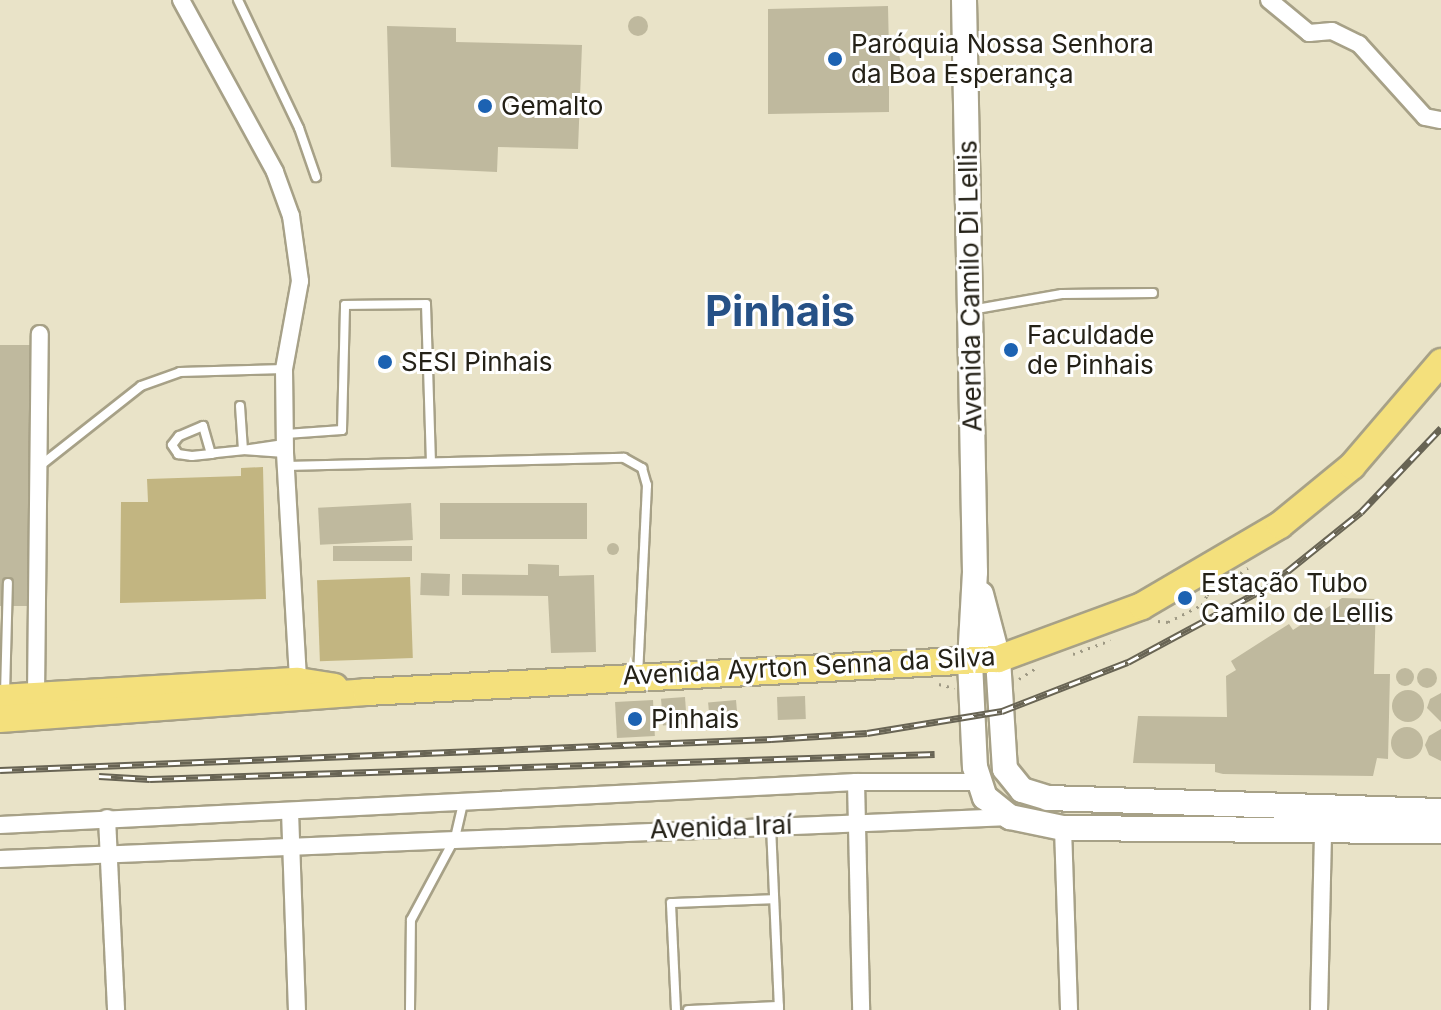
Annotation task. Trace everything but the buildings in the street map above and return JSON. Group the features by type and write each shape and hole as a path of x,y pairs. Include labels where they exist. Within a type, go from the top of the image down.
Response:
{"main road":[{"name":"Avenida Camilo Di Lellis","path":"964,0 975,572 970,662 978,782"},
{"name":"Avenida Ayrton Senna da Silva","path":"3,708 998,659 1142,606 1267,534 1352,466 1441,362"},
{"name":"Avenida Camilo Di Lellis","path":"975,572 998,659 1005,769"},
{"name":"Avenida Ayrton Senna da Silva","path":"3,708 36,695 298,681 366,692"},
{"name":"Avenida Iraí","path":"1005,769 1022,790 1048,798 1439,827"},
{"path":"978,782 985,797 1010,817"},
{"name":"Avenida Iraí","path":"1010,817 1063,828 1439,827"}],"street":[{"path":"181,0 261,145 291,216 300,281 284,369 285,449 298,681"},
{"path":"1269,0 1309,33 1332,31 1359,44 1425,117 1441,120"},
{"path":"36,695 41,465 40,334"},
{"path":"856,782 861,1010"},
{"name":"Avenida Iraí","path":"0,825 856,782 978,782"},
{"path":"290,811 297,1010"},
{"name":"Avenida Iraí","path":"0,859 1010,817"},
{"path":"107,818 116,1010"},
{"path":"1319,1010 1323,827"},
{"path":"1063,828 1069,1010"}],"lane":[{"path":"238,0 299,128 316,177"},
{"path":"970,310 1062,294 1153,293"},
{"path":"285,449 342,430 345,305 426,304 431,462"},
{"path":"41,465 141,386 180,372 284,369"},
{"path":"240,406 243,450"},
{"path":"211,454 203,426 179,436 172,445 178,454 211,454 285,449 431,462 624,458 642,468 647,485 638,676"},
{"path":"3,708 4,621 8,583"},
{"path":"410,1010 411,920 455,838 463,801"},
{"path":"688,1010 779,1008 771,825"},
{"path":"676,1010 671,903 774,899"}],"shaded area":[{"path":"263,467 266,599 120,603 121,502 148,502 147,479 241,476 241,468"},
{"path":"410,577 413,658 320,661 317,580"}],"railway":[{"path":"0,770 771,739 867,733 1002,711 1128,662 1269,586 1361,512 1441,428"},
{"path":"99,776 150,779 935,754"}],"place":[{"name":"Paróquia Nossa Senhora da Boa Esperança","path":"835,59"},
{"name":"Gemalto","path":"485,106"},
{"name":"Faculdade de Pinhais","path":"1011,350"},
{"name":"SESI Pinhais","path":"385,362"},
{"name":"Estação Tubo Camilo de Lellis","path":"1185,598"},
{"name":"Pinhais","path":"635,719"}],"district":[{"name":"Pinhais","path":"780,311"}]}
